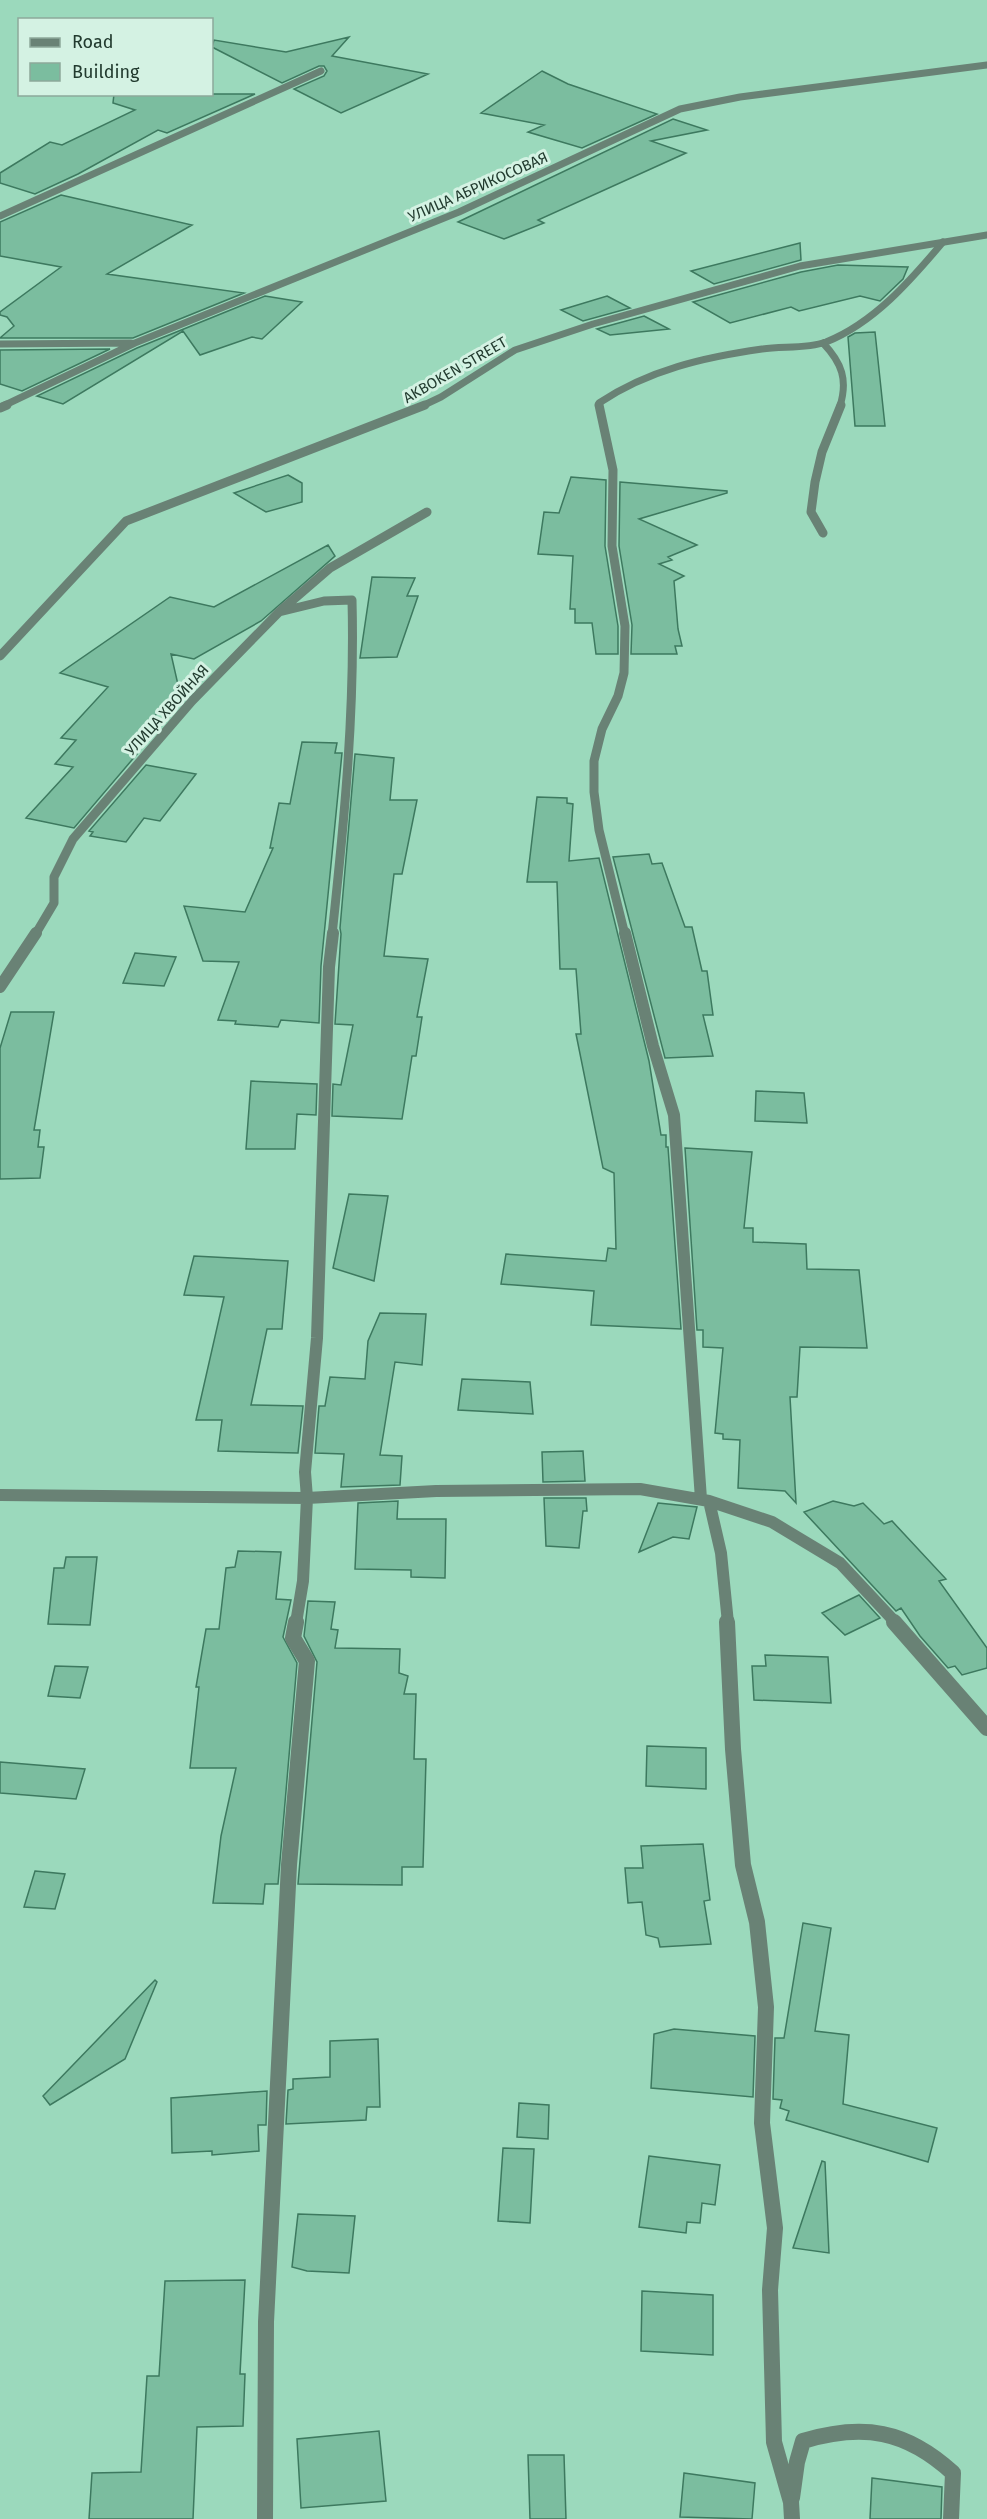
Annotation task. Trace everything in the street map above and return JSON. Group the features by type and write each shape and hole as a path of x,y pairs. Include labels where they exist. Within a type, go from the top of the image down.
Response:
{"street":[{"name":"УЛИЦА АБРИКОСОВАЯ","path":"0,408 135,343 459,212 680,109 751,96 987,65"},
{"path":"0,216 321,71"},
{"name":"AKBOKEN STREET","path":"0,656 126,520 408,413 441,397 515,350 668,302 800,266 987,235"},
{"path":"791,2510 774,2442 770,2290 775,2228 762,2123 766,2007 757,1922 743,1865 733,1749 722,1564 705,1500 675,1115 653,1046 599,830 594,792 594,761 602,729 618,696 624,673 625,626 612,546 613,470 599,403 618,388 639,378 693,363 761,349 823,343 839,336 882,306 914,276 943,242"},
{"path":"0,344 135,343"},
{"path":"823,343 834,351 847,380 842,404 821,454 811,512 823,533"},
{"name":"УЛИЦА ХВОЙНАЯ","path":"0,987 21,959 54,903 54,877 73,839 192,701 279,612 330,568 427,512"},
{"path":"265,2519 266,2322 289,1865 307,1661 293,1638 303,1581 307,1498 305,1472 317,1338 329,968 343,838 353,637 352,600 331,600 279,612"},
{"path":"0,1495 307,1498 436,1491 640,1489 705,1500 772,1522 840,1563 916,1644 987,1728"},
{"path":"791,2510 797,2462 803,2441 831,2432 869,2429 921,2447 953,2472 951,2519"}],"building":[{"path":"349,37 332,56 428,74 341,113 294,89 324,76 327,71 324,66 319,66 282,83 213,48 213,44 214,40 286,52"},
{"path":"542,71 568,84 657,114 582,148 528,132 544,125 481,113"},
{"path":"213,94 255,94 167,133 158,130 78,174 35,194 0,183 0,173 50,142 62,145 135,110 113,103 114,96 213,96"},
{"path":"673,119 707,130 651,141 686,153 538,220 544,223 504,239 458,222"},
{"path":"61,195 192,225 107,274 244,293 133,338 0,338 14,326 7,317 0,315 0,312 61,267 0,256 0,222"},
{"path":"800,243 801,260 714,284 691,271"},
{"path":"838,265 908,267 903,279 880,301 860,296 799,311 791,307 730,323 693,302 801,272"},
{"path":"265,296 302,302 262,339 252,337 200,355 183,331 63,404 37,396 137,348"},
{"path":"607,296 630,308 583,321 561,310"},
{"path":"644,316 669,329 610,335 597,329"},
{"path":"875,332 885,426 855,426 848,337 855,333"},
{"path":"110,349 22,391 0,384 0,350"},
{"path":"288,475 302,483 302,502 266,512 234,493"},
{"path":"571,477 606,480 605,546 618,626 618,654 596,654 592,623 575,623 575,609 570,609 573,556 538,554 544,512 559,513"},
{"path":"620,482 727,491 727,493 639,519 697,545 668,557 672,560 659,564 684,576 674,581 678,629 682,646 675,646 677,654 631,654 632,625 619,546"},
{"path":"328,545 335,556 261,621 194,659 171,654 179,689 126,748 130,748 127,752 137,754 74,828 26,818 73,767 55,764 76,740 61,738 108,687 60,673 170,597 214,607"},
{"path":"372,577 415,578 407,596 418,596 397,657 360,658"},
{"path":"302,742 337,743 335,753 342,753 321,966 319,1023 281,1020 278,1027 235,1024 236,1021 218,1020 239,962 203,961 184,906 245,912 273,848 270,848 279,803 290,804"},
{"path":"355,754 394,758 390,800 417,800 402,874 394,874 384,956 428,959 417,1017 422,1017 416,1056 412,1056 402,1119 332,1116 333,1084 341,1085 353,1025 335,1024 340,928"},
{"path":"146,765 196,774 160,821 144,818 126,842 90,836 93,832 89,831"},
{"path":"537,797 567,798 567,803 573,804 569,861 599,858 649,1061 661,1135 666,1135 681,1329 591,1325 594,1291 501,1284 506,1254 606,1261 608,1248 616,1249 614,1173 603,1168 576,1034 581,1034 576,969 560,969 557,882 527,882"},
{"path":"649,854 652,864 662,863 685,927 692,927 702,971 707,971 713,1015 703,1015 713,1056 665,1058 613,857"},
{"path":"135,953 176,957 164,986 123,983"},
{"path":"11,1012 54,1012 34,1130 40,1130 38,1147 44,1147 40,1178 0,1179 0,1048"},
{"path":"251,1081 317,1084 316,1115 297,1114 295,1149 246,1149"},
{"path":"756,1091 804,1093 807,1123 755,1121"},
{"path":"685,1148 752,1152 744,1228 753,1228 753,1242 806,1244 807,1269 859,1270 867,1348 800,1347 797,1397 790,1397 796,1503 785,1491 738,1488 740,1440 723,1439 723,1434 715,1433 723,1348 703,1347 703,1330 697,1330"},
{"path":"349,1194 388,1196 374,1281 333,1268"},
{"path":"194,1256 288,1261 282,1329 267,1329 251,1405 303,1406 298,1453 218,1451 222,1420 196,1420 224,1297 184,1295"},
{"path":"380,1313 426,1314 422,1365 395,1362 380,1455 402,1456 400,1485 341,1487 344,1454 315,1453 319,1406 325,1406 330,1377 365,1379 368,1341"},
{"path":"462,1379 530,1382 533,1414 458,1410"},
{"path":"583,1451 585,1481 543,1482 542,1452"},
{"path":"544,1498 586,1498 587,1511 583,1511 579,1548 546,1546"},
{"path":"398,1501 397,1519 446,1519 445,1578 411,1577 411,1570 355,1569 358,1503"},
{"path":"833,1501 854,1506 863,1503 884,1524 892,1521 946,1579 939,1581 987,1648 987,1668 962,1675 955,1666 948,1668 920,1636 901,1608 896,1611 804,1512"},
{"path":"658,1503 697,1507 689,1539 673,1537 639,1552"},
{"path":"238,1551 281,1552 276,1599 291,1600 283,1637 297,1663 278,1884 265,1884 263,1904 213,1903 221,1836 236,1768 190,1768 199,1687 196,1687 206,1629 219,1629 226,1568 235,1567"},
{"path":"66,1557 97,1557 90,1625 48,1624 54,1568 64,1568"},
{"path":"859,1595 880,1618 845,1635 822,1613"},
{"path":"308,1601 335,1602 331,1629 338,1630 335,1648 400,1649 399,1673 408,1676 404,1694 416,1694 414,1759 426,1759 423,1867 402,1867 402,1885 298,1884 317,1662 304,1636"},
{"path":"765,1655 828,1657 831,1703 754,1700 752,1666 766,1666"},
{"path":"55,1666 88,1667 80,1698 48,1696"},
{"path":"647,1746 706,1748 706,1789 646,1786"},
{"path":"0,1762 85,1769 76,1799 0,1793"},
{"path":"703,1844 710,1900 704,1901 711,1944 660,1947 658,1938 646,1935 642,1902 628,1903 625,1868 643,1868 641,1846"},
{"path":"35,1871 65,1874 55,1909 24,1907"},
{"path":"803,1923 831,1928 815,2031 849,2035 843,2104 937,2128 928,2162 786,2120 789,2111 780,2108 782,2100 773,2099 775,2038 784,2038"},
{"path":"155,1980 157,1982 125,2059 50,2105 43,2096"},
{"path":"674,2029 755,2036 753,2097 651,2088 654,2034"},
{"path":"378,2039 380,2107 367,2107 366,2120 286,2124 288,2090 293,2089 293,2079 330,2077 330,2041"},
{"path":"267,2091 266,2125 258,2125 259,2151 212,2155 212,2151 172,2153 171,2098"},
{"path":"519,2103 549,2105 548,2139 517,2137"},
{"path":"503,2148 534,2149 530,2223 498,2221"},
{"path":"649,2156 720,2165 715,2205 702,2203 700,2223 687,2222 686,2233 639,2227"},
{"path":"822,2161 825,2162 829,2253 793,2248"},
{"path":"298,2214 355,2216 349,2273 307,2271 292,2267"},
{"path":"245,2280 240,2374 245,2374 243,2426 197,2427 193,2519 89,2519 92,2473 141,2472 147,2376 159,2376 165,2281"},
{"path":"642,2291 713,2295 713,2355 641,2351"},
{"path":"379,2431 386,2501 301,2508 297,2439"},
{"path":"528,2455 564,2455 566,2519 530,2519"},
{"path":"684,2473 755,2483 752,2519 680,2517"},
{"path":"872,2478 942,2487 941,2519 870,2519"}]}
